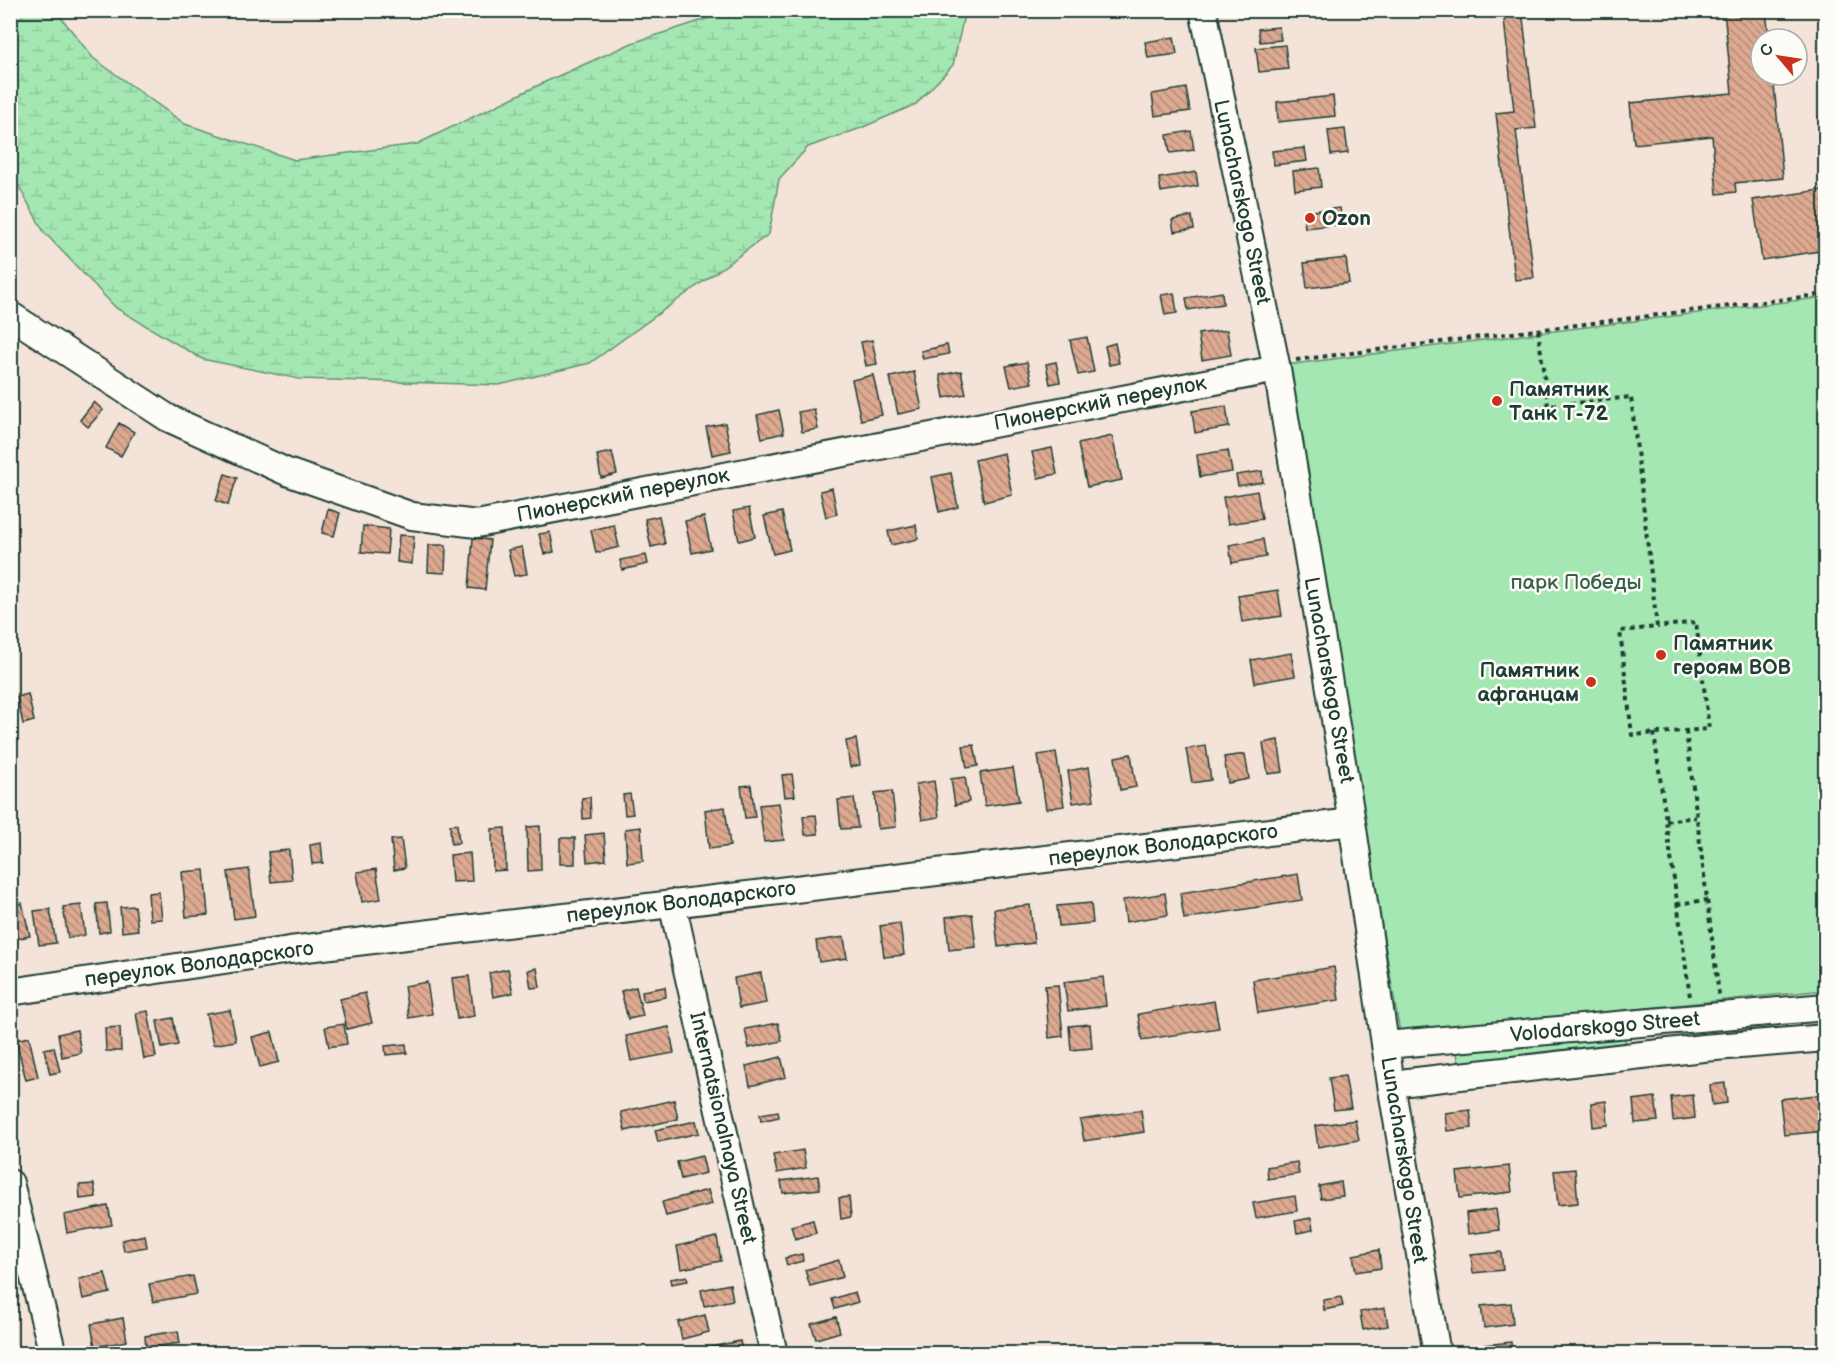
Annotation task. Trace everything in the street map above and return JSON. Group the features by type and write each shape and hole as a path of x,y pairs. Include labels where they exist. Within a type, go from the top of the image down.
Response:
{"street":[{"name":"Lunacharskogo Street","path":"1203,10 1276,366 1352,822 1391,1084 1437,1353"},
{"name":"Пионерский переулок","path":"10,315 168,418 287,472 412,516 477,524 1276,366"},
{"name":"переулок Володарского","path":"10,992 290,950 1352,822"},
{"name":"Internatsionalnaya Street","path":"672,903 774,1353"},
{"name":"Volodarskogo Street","path":"1385,1045 1826,1007"},
{"name":"Volodarskogo Street","path":"1391,1084 1703,1048 1826,1038"},
{"path":"10,1183 53,1353"}],"path":[{"path":"1276,366 1826,294"},
{"path":"1538,330 1548,406 1631,397 1658,627"},
{"path":"1696,622 1709,729 1632,735 1620,631 1658,627 1696,622"},
{"path":"1686,731 1722,1017"},
{"path":"1654,733 1694,1019"},
{"path":"1666,821 1696,817"},
{"path":"1677,904 1707,900"}],"green space":[{"path":"10,11 56,11 93,58 185,124 295,160 417,144 632,43 731,11 965,11 953,65 916,104 861,128 808,147 779,179 769,234 590,363 499,385 299,379 202,359 116,308 44,232 11,172"},
{"name":"парк Победы","path":"1825,297 1825,990 1400,1033 1286,365"},
{"path":"1626,1036 1624,1050 1459,1066 1457,1053"}],"building":[{"path":"1503,10 1522,10 1536,128 1516,130 1534,278 1515,280 1496,113 1514,111"},
{"path":"1724,10 1766,10 1768,27 1749,27 1749,87 1774,87 1783,178 1735,183 1736,192 1717,194 1712,136 1634,144 1630,103 1732,93"},
{"path":"1279,27 1281,40 1260,42 1258,29"},
{"path":"1174,37 1177,54 1148,58 1145,42"},
{"path":"1285,45 1288,69 1259,72 1256,48"},
{"path":"1186,88 1190,111 1155,116 1152,94"},
{"path":"1333,96 1335,116 1278,122 1277,102"},
{"path":"1345,129 1348,153 1331,155 1328,131"},
{"path":"1191,131 1194,150 1170,153 1167,135"},
{"path":"1305,148 1307,161 1274,165 1272,151"},
{"path":"1319,168 1321,187 1295,190 1293,171"},
{"path":"1196,172 1198,186 1161,192 1159,178"},
{"path":"1826,189 1826,250 1762,260 1753,200"},
{"path":"1340,208 1342,224 1305,228 1303,212"},
{"path":"1192,216 1194,229 1174,232 1172,220"},
{"path":"1346,258 1349,283 1307,288 1304,263"},
{"path":"1222,292 1223,304 1188,310 1186,298"},
{"path":"1174,293 1177,313 1165,315 1161,295"},
{"path":"1227,330 1231,355 1202,360 1198,334"},
{"path":"1087,337 1094,372 1078,375 1070,340"},
{"path":"872,340 877,364 866,366 861,342"},
{"path":"1115,343 1119,363 1109,365 1105,346"},
{"path":"947,345 949,354 923,359 921,351"},
{"path":"1027,362 1032,383 1011,387 1006,366"},
{"path":"1056,362 1060,382 1050,384 1046,364"},
{"path":"961,371 966,394 944,398 940,375"},
{"path":"914,372 922,409 898,414 890,377"},
{"path":"873,375 882,415 861,420 852,380"},
{"path":"94,402 103,410 88,427 80,420"},
{"path":"1226,406 1229,427 1195,433 1192,411"},
{"path":"814,409 818,429 802,432 798,412"},
{"path":"779,410 784,433 762,438 757,415"},
{"path":"119,423 134,432 121,456 106,448"},
{"path":"725,423 731,451 712,455 706,427"},
{"path":"1112,436 1122,480 1087,487 1078,444"},
{"path":"1052,448 1057,474 1038,478 1032,452"},
{"path":"1228,450 1232,472 1200,477 1197,455"},
{"path":"612,452 617,474 601,478 597,455"},
{"path":"1004,453 1012,495 984,502 975,460"},
{"path":"1262,471 1263,482 1238,486 1236,475"},
{"path":"951,473 958,507 939,512 932,477"},
{"path":"225,474 237,478 228,505 216,501"},
{"path":"832,488 837,514 826,517 820,491"},
{"path":"1257,491 1262,519 1228,524 1223,497"},
{"path":"749,508 755,537 739,541 733,511"},
{"path":"328,509 340,513 334,536 322,533"},
{"path":"782,512 790,550 773,554 764,516"},
{"path":"659,516 665,544 651,547 645,519"},
{"path":"704,517 711,549 692,553 685,521"},
{"path":"614,525 619,547 596,553 591,530"},
{"path":"916,525 918,539 891,545 888,531"},
{"path":"363,526 389,529 387,554 361,552"},
{"path":"550,532 554,552 544,554 539,534"},
{"path":"399,535 414,536 412,564 397,562"},
{"path":"473,538 490,540 485,590 469,588"},
{"path":"1263,539 1266,557 1232,563 1229,545"},
{"path":"429,545 446,545 445,573 428,572"},
{"path":"522,547 527,574 514,576 508,550"},
{"path":"646,555 648,564 622,570 620,560"},
{"path":"1278,590 1282,616 1242,622 1238,596"},
{"path":"1291,653 1295,676 1255,683 1251,660"},
{"path":"28,694 34,721 23,724 17,697"},
{"path":"856,739 860,765 850,767 846,741"},
{"path":"1278,740 1283,772 1268,774 1263,743"},
{"path":"974,745 978,766 967,768 963,746"},
{"path":"1206,746 1211,780 1192,783 1186,749"},
{"path":"1056,752 1064,806 1046,809 1038,755"},
{"path":"1131,754 1136,787 1120,790 1115,757"},
{"path":"1245,754 1249,779 1228,783 1224,757"},
{"path":"1089,767 1094,800 1073,803 1068,771"},
{"path":"1013,768 1019,801 985,806 980,773"},
{"path":"792,774 795,796 785,797 782,775"},
{"path":"965,777 969,802 955,805 951,779"},
{"path":"934,781 939,817 922,820 916,784"},
{"path":"751,785 755,817 745,818 741,786"},
{"path":"892,791 896,827 878,829 875,793"},
{"path":"630,794 633,814 625,815 623,795"},
{"path":"590,797 591,818 583,819 582,798"},
{"path":"854,798 858,828 841,829 838,800"},
{"path":"779,803 784,840 764,842 759,805"},
{"path":"725,807 730,846 709,849 705,810"},
{"path":"816,815 818,834 805,835 803,816"},
{"path":"457,824 459,843 451,844 450,825"},
{"path":"540,826 541,870 528,871 527,827"},
{"path":"641,827 643,861 627,863 625,829"},
{"path":"505,828 506,870 493,871 492,829"},
{"path":"604,833 606,860 587,862 585,835"},
{"path":"560,838 575,838 575,864 560,864"},
{"path":"401,839 405,868 394,870 391,840"},
{"path":"321,843 323,863 312,864 310,845"},
{"path":"289,850 292,880 271,882 268,852"},
{"path":"470,853 472,881 452,882 450,855"},
{"path":"249,869 255,916 234,919 228,872"},
{"path":"376,869 381,899 362,902 357,872"},
{"path":"204,870 208,915 186,917 182,872"},
{"path":"1298,874 1302,900 1184,919 1180,893"},
{"path":"159,892 162,919 150,920 148,893"},
{"path":"1165,893 1168,915 1126,922 1123,900"},
{"path":"22,903 30,936 10,940 10,906"},
{"path":"107,903 110,931 99,933 96,904"},
{"path":"1091,903 1093,923 1059,926 1057,906"},
{"path":"81,905 85,935 68,938 63,907"},
{"path":"1030,905 1034,943 998,947 994,909"},
{"path":"135,906 138,930 122,932 120,907"},
{"path":"50,909 56,943 39,945 34,911"},
{"path":"972,914 976,947 949,950 946,917"},
{"path":"900,923 904,955 884,957 880,926"},
{"path":"844,937 847,958 819,962 816,941"},
{"path":"1334,967 1339,1000 1258,1013 1253,980"},
{"path":"537,968 540,987 531,988 528,970"},
{"path":"508,969 513,993 493,997 489,973"},
{"path":"761,973 766,1003 739,1008 734,978"},
{"path":"469,976 474,1016 457,1019 452,978"},
{"path":"1103,977 1106,1006 1068,1011 1064,982"},
{"path":"427,982 432,1014 409,1018 404,986"},
{"path":"1058,985 1063,1036 1049,1038 1045,986"},
{"path":"636,987 643,1016 628,1019 621,991"},
{"path":"665,987 666,997 643,1001 642,991"},
{"path":"365,993 372,1023 347,1029 340,999"},
{"path":"1214,1001 1219,1028 1142,1040 1138,1014"},
{"path":"230,1010 236,1041 213,1045 206,1014"},
{"path":"148,1011 156,1057 144,1059 136,1013"},
{"path":"173,1018 178,1045 162,1048 157,1021"},
{"path":"778,1023 782,1041 749,1048 745,1029"},
{"path":"344,1024 347,1044 329,1047 325,1027"},
{"path":"1090,1024 1092,1048 1071,1050 1069,1026"},
{"path":"120,1027 121,1051 106,1051 105,1028"},
{"path":"669,1027 674,1053 631,1061 626,1036"},
{"path":"77,1030 81,1053 62,1057 58,1034"},
{"path":"272,1032 279,1062 260,1067 252,1037"},
{"path":"29,1037 38,1077 26,1080 16,1040"},
{"path":"406,1044 407,1053 386,1055 385,1046"},
{"path":"54,1047 60,1072 50,1074 44,1049"},
{"path":"781,1057 786,1077 750,1086 746,1066"},
{"path":"1345,1076 1351,1108 1334,1110 1329,1078"},
{"path":"1725,1083 1727,1103 1712,1105 1710,1085"},
{"path":"1826,1094 1826,1131 1784,1135 1780,1099"},
{"path":"1693,1095 1695,1118 1673,1121 1671,1097"},
{"path":"1655,1097 1658,1121 1635,1123 1633,1100"},
{"path":"674,1100 678,1119 625,1131 621,1112"},
{"path":"1606,1101 1608,1125 1593,1127 1591,1103"},
{"path":"1141,1110 1144,1132 1084,1141 1080,1120"},
{"path":"1470,1110 1472,1128 1447,1131 1445,1113"},
{"path":"778,1111 779,1117 761,1121 760,1114"},
{"path":"1355,1120 1359,1140 1318,1147 1315,1126"},
{"path":"696,1121 699,1133 658,1142 655,1130"},
{"path":"803,1150 806,1168 777,1173 773,1155"},
{"path":"702,1156 706,1173 681,1179 677,1162"},
{"path":"1297,1162 1299,1174 1268,1179 1267,1167"},
{"path":"1509,1166 1512,1192 1460,1198 1457,1172"},
{"path":"1575,1169 1578,1203 1558,1205 1554,1171"},
{"path":"818,1176 820,1189 783,1193 781,1181"},
{"path":"1341,1182 1343,1196 1321,1199 1319,1186"},
{"path":"94,1184 96,1197 80,1199 79,1185"},
{"path":"708,1190 712,1204 666,1216 662,1202"},
{"path":"1295,1196 1297,1211 1256,1218 1253,1203"},
{"path":"849,1197 851,1217 841,1219 839,1198"},
{"path":"108,1206 112,1225 67,1233 64,1215"},
{"path":"1496,1209 1499,1230 1468,1234 1466,1213"},
{"path":"1311,1218 1313,1230 1297,1233 1295,1221"},
{"path":"813,1220 816,1233 795,1239 791,1226"},
{"path":"145,1235 147,1247 124,1251 122,1240"},
{"path":"717,1237 721,1261 681,1269 677,1246"},
{"path":"1379,1250 1381,1268 1356,1272 1353,1255"},
{"path":"1501,1252 1503,1270 1473,1273 1471,1255"},
{"path":"802,1254 803,1261 787,1265 785,1258"},
{"path":"839,1260 843,1277 810,1286 805,1270"},
{"path":"105,1273 110,1293 83,1299 79,1279"},
{"path":"193,1276 197,1294 153,1302 149,1284"},
{"path":"687,1276 688,1281 671,1284 670,1279"},
{"path":"730,1284 733,1300 704,1306 701,1290"},
{"path":"855,1292 858,1302 835,1309 832,1299"},
{"path":"1341,1297 1343,1306 1324,1310 1323,1300"},
{"path":"1511,1303 1513,1324 1484,1328 1481,1306"},
{"path":"1385,1308 1388,1326 1363,1330 1360,1312"},
{"path":"705,1315 709,1332 682,1339 678,1322"},
{"path":"836,1317 840,1332 816,1339 811,1324"},
{"path":"123,1318 127,1341 95,1347 91,1324"},
{"path":"178,1331 180,1343 146,1348 145,1336"},
{"path":"740,1341 743,1354 707,1354 706,1348"},
{"path":"1511,1342 1512,1354 1486,1354 1485,1345"}],"place":[{"name":"Ozon","path":"1310,218"},
{"name":"Памятник Танк Т-72","path":"1497,401"},
{"name":"Памятник героям ВОВ","path":"1661,655"},
{"name":"Памятник афганцам","path":"1591,682"}]}
